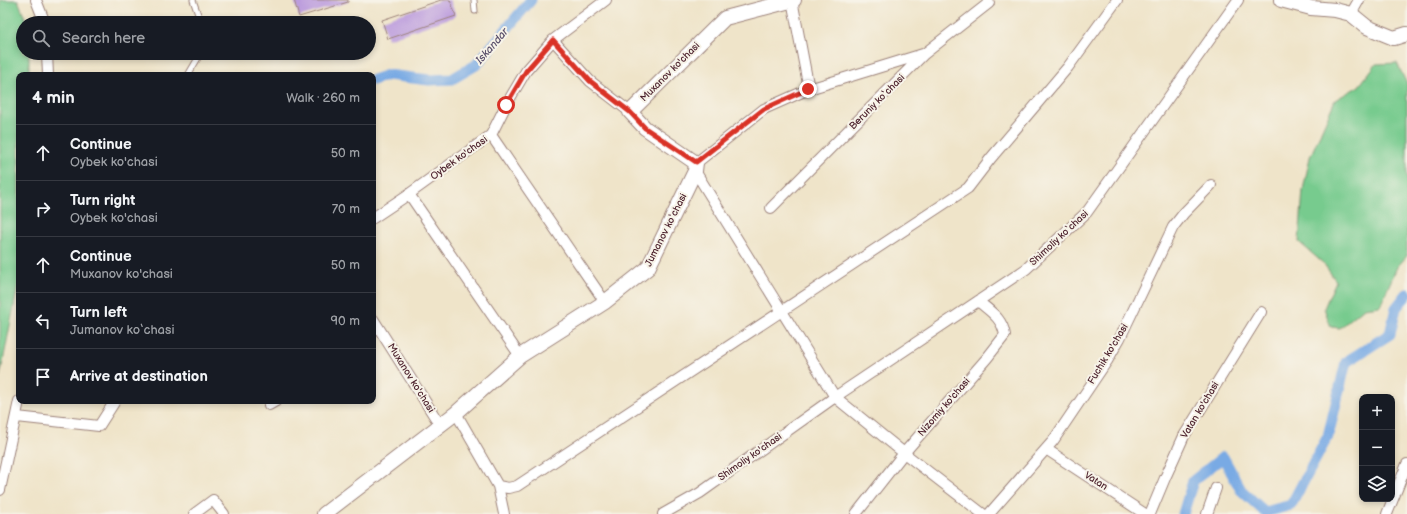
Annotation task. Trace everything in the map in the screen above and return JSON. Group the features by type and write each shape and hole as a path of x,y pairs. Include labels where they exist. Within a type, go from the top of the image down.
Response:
{"street":[{"path":"36,0 42,16"},
{"name":"Oybek ko'chasi","path":"376,216 491,135 506,105 526,71 553,40 606,0"},
{"path":"793,0 808,89"},
{"name":"Muxanov ko'chasi","path":"630,112 725,18 793,0"},
{"path":"498,486 508,488 517,486 781,310 968,188 991,158 1068,67 1117,0"},
{"name":"Shimoliy ko‘chasi","path":"835,397 1026,269 1087,212 1238,0"},
{"path":"1282,0 1313,4 1351,14 1367,26 1394,38 1407,34"},
{"path":"1351,14 1359,0"},
{"name":"Beruniy ko‘chasi","path":"771,208 924,54 989,3"},
{"path":"553,40 590,81 630,112 645,128 695,167 835,397 983,514"},
{"name":"Jumanov ko‘chasi","path":"324,514 456,413 520,356 605,302 648,268 695,167 764,109 808,89 924,54"},
{"path":"47,60 48,72"},
{"path":"491,135 605,302"},
{"name":"Fuchik ko'chasi","path":"989,514 1053,441 1107,361 1120,338 1173,227 1184,213 1211,185"},
{"path":"409,194 520,356"},
{"name":"Nizomiy ko'chasi","path":"856,514 904,453 987,358 1005,335 1004,326 998,317 978,301"},
{"name":"Vatan ko'chasi","path":"1150,514 1184,436 1260,312"},
{"name":"Muxanov ko'chasi","path":"377,334 440,425"},
{"name":"Shimoliy ko'chasi","path":"668,512 700,493 835,397"},
{"path":"0,490 19,404"},
{"path":"17,417 99,426 113,404"},
{"path":"456,413 498,486 504,514"},
{"name":"Vatan","path":"1046,449 1145,514"},
{"path":"1387,514 1407,464"},
{"path":"1208,514 1216,488"},
{"path":"194,514 213,500 224,514"},
{"path":"668,512 682,514"}],"lane":[{"path":"194,0 199,16"},
{"path":"474,0 475,11"},
{"path":"190,72 198,60"}],"green space":[{"path":"0,0 18,0 24,16 16,16 16,60 29,60 29,72 16,72 16,296 0,376"},
{"path":"1397,63 1407,84 1407,256 1397,267 1380,306 1364,308 1340,328 1331,327 1324,308 1336,281 1324,264 1299,242 1303,190 1310,157 1335,100 1359,86 1376,64"}],"building":[{"path":"294,0 348,0 348,2 299,16"},
{"path":"441,0 450,0 456,16 388,39 382,20"}],"waterway":[{"name":"Iskandar","path":"376,79 388,75 429,80 452,79 476,65 531,0"},
{"path":"1183,514 1193,481 1223,457 1241,490 1265,512 1291,505 1328,436 1346,362 1390,334 1396,308 1407,294"}],"route":[{"path":"506,105 526,71 553,40 590,81 630,112 645,128 696,162 764,109 808,89"}]}
